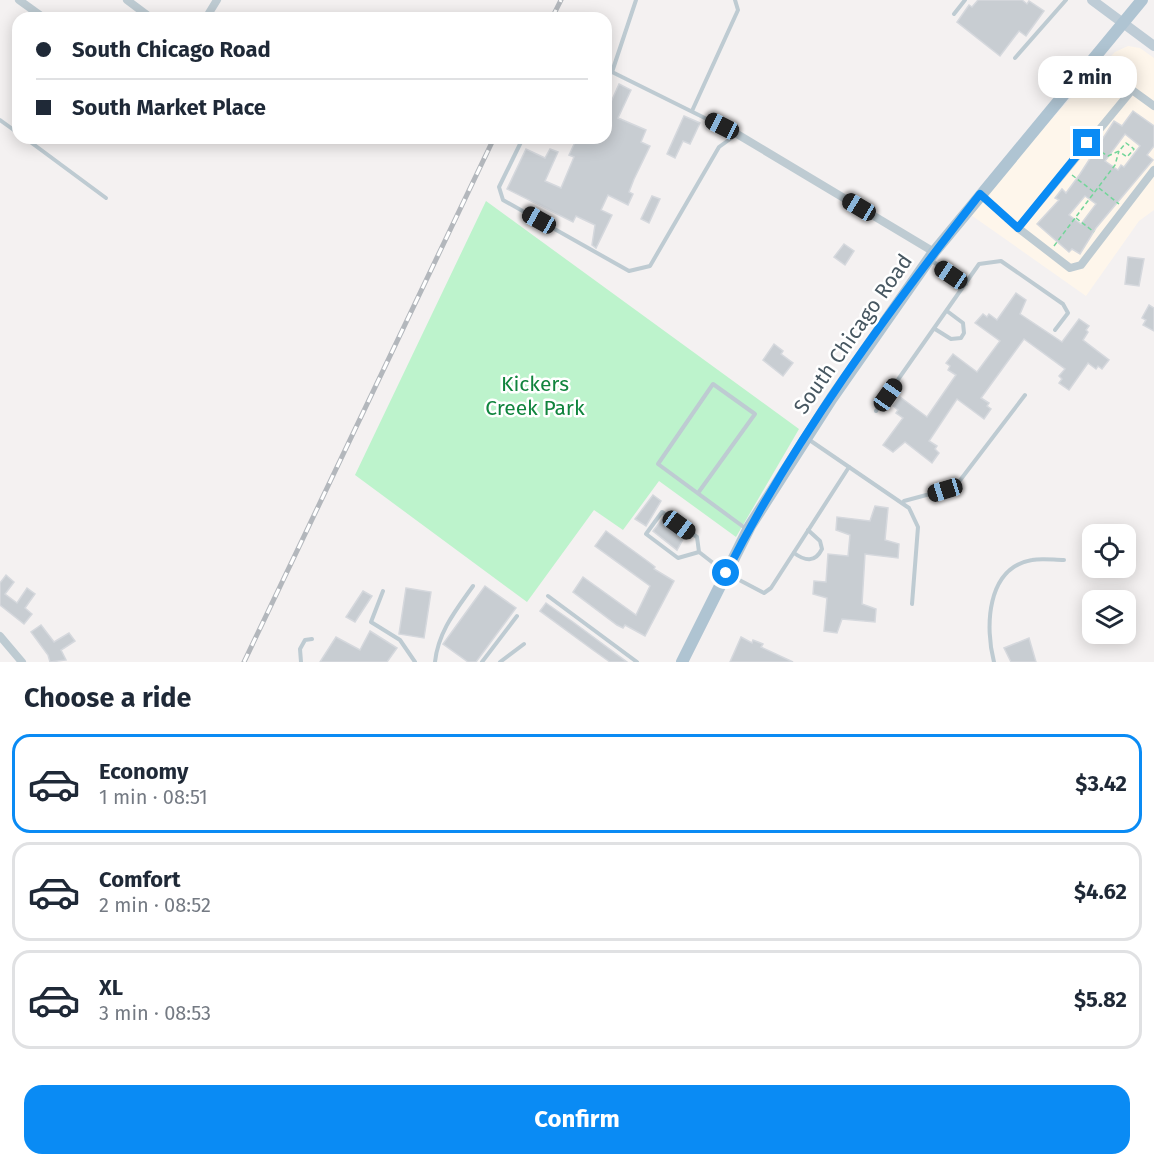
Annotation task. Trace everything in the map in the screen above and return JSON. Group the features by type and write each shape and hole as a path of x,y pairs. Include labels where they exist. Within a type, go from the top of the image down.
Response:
{"main road":[{"name":"South Chicago Road","path":"682,662 748,530 805,437 932,256 980,194 1142,0"}],"street":[{"path":"19,0 36,12"},
{"path":"127,0 143,12"},
{"path":"1092,0 1154,46"},
{"path":"1154,106 1132,90 1018,228 1070,268 1081,265 1154,170"},
{"path":"737,134 932,256"},
{"path":"0,636 22,662"}],"lane":[{"path":"520,144 499,187 503,200 629,271 650,266 719,147 737,134 612,72 636,0"},
{"path":"692,111 738,10 735,0"},
{"path":"954,14 965,0"},
{"path":"1015,58 1066,0"},
{"path":"33,144 106,198"},
{"path":"980,194 1018,228"},
{"path":"932,256 966,284"},
{"path":"876,411 979,264 1001,261 1063,304 1068,313 1055,330"},
{"path":"935,329 951,339 961,338 964,333 963,323 947,311"},
{"path":"698,493 755,414 713,384 658,464 748,530"},
{"path":"903,501 945,490 958,483 1025,394"},
{"path":"805,437 903,501 909,508 918,527 912,604"},
{"path":"699,552 678,558 646,534 662,512 697,537 699,552 726,573 764,593 771,588 849,466"},
{"path":"794,553 804,560 811,560 819,555 822,549 820,541 808,530"},
{"path":"994,662 988,640 989,611 1000,582 1014,567 1030,560 1064,560"},
{"path":"435,662 437,645 451,616 473,586"},
{"path":"383,591 371,622 400,640 415,662"},
{"path":"548,596 637,662"},
{"path":"482,662 517,616"},
{"path":"301,662 300,649 305,640 312,639"},
{"path":"500,662 524,644"}],"path":[{"path":"1087,143 1108,156 1119,151 1126,143 1134,149 1127,157 1119,151"},
{"path":"1049,252 1115,165 1119,151"},
{"path":"1066,169 1095,193"},
{"path":"1099,188 1116,201"},
{"path":"1076,218 1102,238"}],"shaded area":[{"path":"1128,46 1140,48 1154,58 1154,210 1139,221 1086,296 971,215 1019,155 1078,90 1115,52"}],"green space":[{"name":"Kickers Creek Park","path":"486,201 799,429 736,537 659,481 623,530 594,510 527,602 355,475"}],"building":[{"path":"978,0 1022,0 1027,4 1029,1 1044,11 1026,36 1019,31 1000,56 957,22 969,5 972,7"},
{"path":"619,84 631,90 618,118 646,130 641,142 650,146 629,192 633,194 628,205 608,195 601,210 612,215 596,248 592,245 595,225 576,216 573,222 507,189 526,149 545,158 550,149 558,152 545,181 561,188 574,157 569,155 574,144 612,144 612,100"},
{"path":"1133,111 1154,126 1154,146 1147,155 1153,160 1096,228 1080,254 1072,249 1069,252 1037,224 1059,200 1055,198 1062,189 1066,193 1114,121 1122,126","holes":["1125,134 1140,146 1124,167 1121,165 1118,170 1105,161","1085,196 1096,204 1081,224 1069,215"]},
{"path":"684,116 700,123 690,144 683,141 675,158 667,154"},
{"path":"652,196 660,199 649,223 641,219"},
{"path":"844,244 854,251 845,265 834,257"},
{"path":"1128,257 1144,259 1139,286 1125,284"},
{"path":"1016,293 1026,300 1020,314 1062,342 1079,319 1089,326 1083,340 1109,360 1102,369 1098,366 1096,369 1088,363 1069,390 1059,383 1062,379 1059,376 1065,369 1024,339 981,398 989,403 987,406 991,409 984,419 957,399 929,441 937,446 935,449 939,453 932,463 905,442 893,452 883,445 903,418 896,413 898,410 893,406 900,397 927,417 956,375 948,370 950,366 946,363 953,354 977,372 1000,341 975,323 983,314 987,317 989,314 997,320"},
{"path":"1149,305 1154,308 1154,331 1143,325 1146,320 1142,318"},
{"path":"774,344 783,351 781,354 793,363 783,376 763,360"},
{"path":"653,495 661,501 646,526 635,519"},
{"path":"875,506 888,508 885,540 899,544 898,558 865,554 862,604 876,609 875,622 842,619 837,633 824,631 827,598 813,594 814,581 826,582 828,554 848,556 850,535 836,530 837,517 870,521"},
{"path":"663,518 686,534 677,550 653,531"},
{"path":"606,531 650,563 655,567 654,569 674,581 645,636 625,625 623,628 617,625 573,592 583,577 636,615 650,586 595,546"},
{"path":"6,575 14,582 5,594 17,603 27,588 35,594 25,608 32,614 24,624 0,605 0,583"},
{"path":"485,586 516,608 476,662 468,662 443,644"},
{"path":"406,588 431,592 424,638 399,634"},
{"path":"363,591 372,596 355,622 346,617"},
{"path":"546,603 627,662 610,662 593,650 540,611"},
{"path":"41,625 54,642 69,633 75,641 61,650 66,660 50,662 48,655 31,632"},
{"path":"370,631 397,648 387,662 320,662 336,637 360,650"},
{"path":"741,637 752,643 753,640 763,644 761,647 793,662 730,662"},
{"path":"1029,638 1036,662 1011,662 1004,648"}],"railway":[{"path":"555,12 561,0"},
{"path":"244,662 491,144"}],"route":[{"path":"726,573 750,526 805,437 929,259 980,194 1018,228 1087,143"}]}
